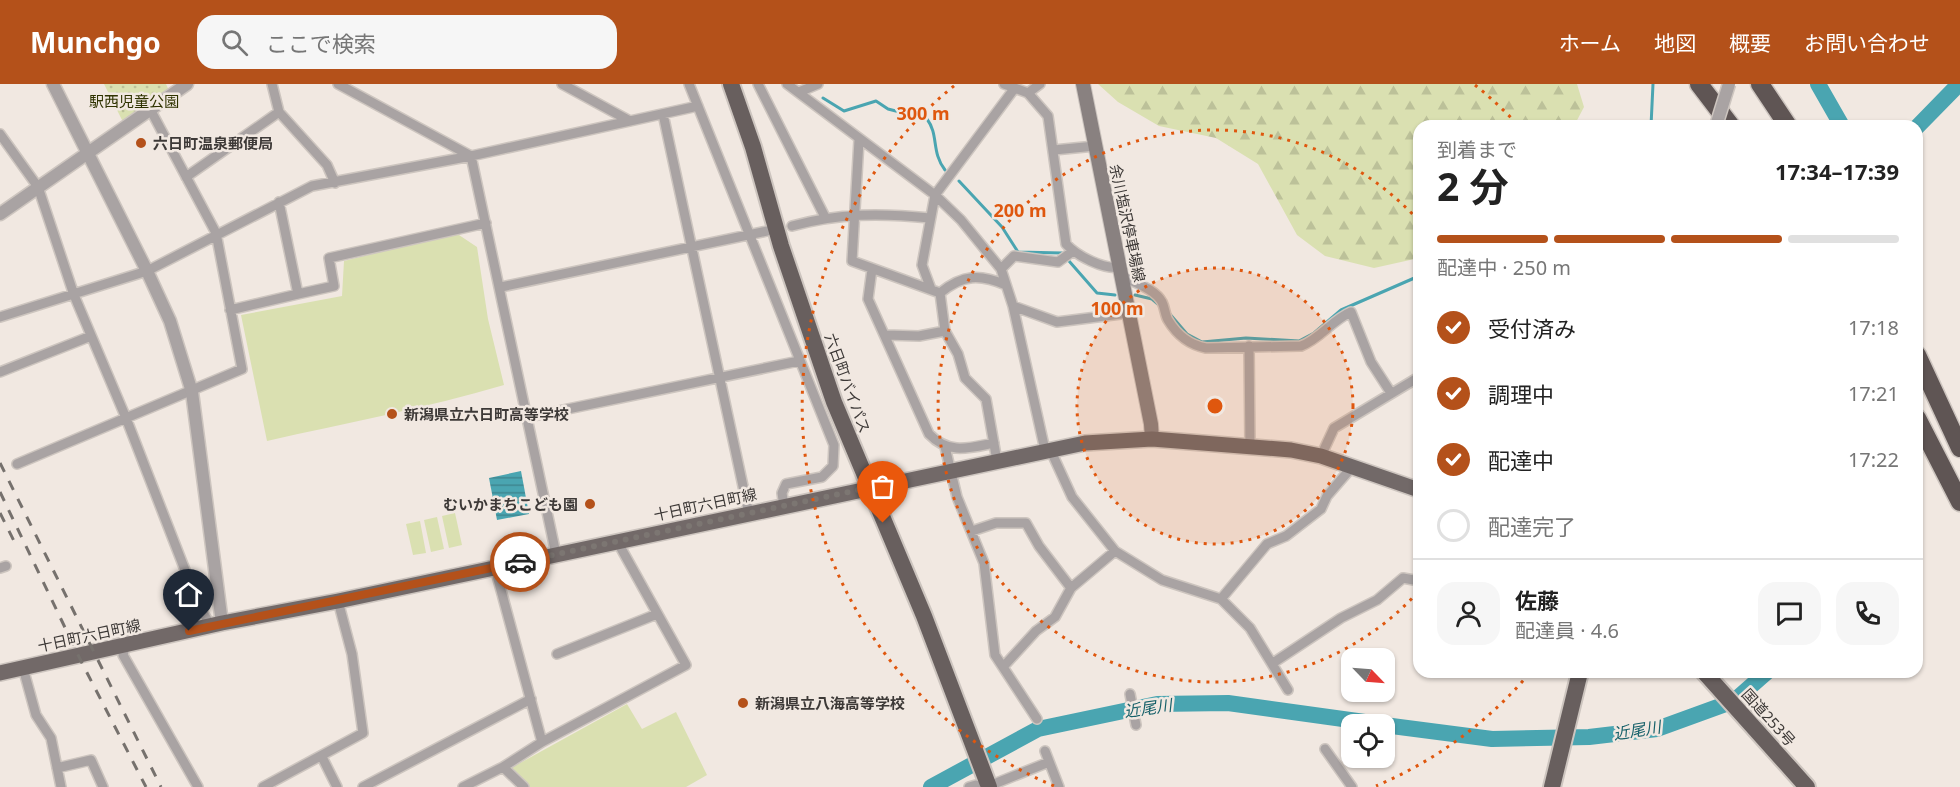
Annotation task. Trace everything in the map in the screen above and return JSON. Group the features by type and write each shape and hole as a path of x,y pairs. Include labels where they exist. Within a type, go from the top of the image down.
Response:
{"highway":[{"name":"六日町バイパス","path":"731,84 753,147 781,246 827,380 868,488 924,616 974,752 981,783"},
{"path":"1699,84 1726,120"},
{"path":"1760,84 1784,120"},
{"path":"1923,368 1960,448"},
{"path":"1923,430 1960,502"},
{"path":"1552,787 1578,678"},
{"name":"国道253号","path":"1710,678 1807,787"}],"main road":[{"name":"余川塩沢停車場線","path":"1083,84 1130,313 1152,439"},
{"name":"十日町六日町線","path":"0,673 125,647 216,624 338,601 1085,443 1152,439 1291,450 1321,456 1413,488"}],"street":[{"path":"53,84 170,321 192,392 216,624"},
{"path":"0,214 87,151 187,84"},
{"path":"272,84 279,112 327,165 335,183"},
{"path":"338,84 471,156 529,417 556,554"},
{"path":"562,84 630,121"},
{"path":"689,84 751,233 799,361 834,445 833,466 822,477 786,484 782,493 784,506"},
{"path":"758,84 825,217"},
{"path":"787,84 935,195 961,220 1001,269 1013,306 1048,449 1072,497 1115,551 1162,580 1221,599 1250,628 1288,690"},
{"path":"799,92 818,84"},
{"path":"1004,84 1028,93 1048,116 1064,236 1066,244 1073,251 1121,272 1152,292 1162,301 1168,320 1194,346 1206,348 1301,346 1312,342 1342,316 1351,312 1371,362 1391,393"},
{"path":"1028,93 1040,84"},
{"path":"1718,120 1729,84"},
{"path":"997,461 986,399 965,378 958,354 945,331 935,291 922,265 935,195 1014,88"},
{"path":"0,317 147,271 216,233 312,186 471,156 698,106"},
{"path":"17,465 242,369 216,233 150,108"},
{"path":"186,177 279,112"},
{"path":"663,114 749,514"},
{"path":"0,134 38,187 74,295 126,418 199,606 216,624"},
{"path":"859,140 852,261 935,291 972,277 986,276 1006,285"},
{"path":"1054,150 1095,146"},
{"path":"279,202 298,294"},
{"path":"792,226 825,217 854,214 930,218"},
{"path":"230,310 334,286 329,258 486,223"},
{"path":"501,287 767,231"},
{"path":"1001,269 1014,256 1058,262 1073,251"},
{"path":"872,269 868,299 929,434 945,447 960,450 994,444"},
{"path":"1013,306 1057,322 1130,313"},
{"path":"886,335 920,336 945,331"},
{"path":"0,372 91,336"},
{"path":"1249,346 1250,447"},
{"path":"529,417 799,361"},
{"path":"1321,456 1334,428 1413,380"},
{"path":"945,447 957,497 984,563 995,655 1037,719"},
{"path":"1221,599 1267,544 1286,536 1321,509 1327,496 1352,467"},
{"path":"972,531 996,523 1026,523 1039,546 1071,588"},
{"path":"463,787 686,665 617,542"},
{"path":"1004,667 1036,631 1055,616 1071,588 1115,551"},
{"path":"495,568 543,742"},
{"path":"1273,663 1341,618 1377,600 1403,578 1413,580"},
{"path":"263,787 363,733 352,654 338,601"},
{"path":"556,654 657,614"},
{"path":"125,647 123,655 198,787"},
{"path":"23,668 36,715 51,738 61,787"},
{"path":"1130,694 1136,725"},
{"path":"363,787 531,699"},
{"path":"1325,749 1352,787"},
{"path":"1045,751 1059,787"},
{"path":"322,757 337,787"},
{"path":"57,768 91,760 103,787"},
{"path":"981,783 1049,762"},
{"path":"503,766 524,787"}],"green space":[{"name":"駅西児童公園","path":"104,84 166,84 171,95 125,126"},
{"path":"1098,84 1577,84 1584,107 1577,120 1413,120 1413,259 1374,268 1325,256 1297,235 1258,164 1216,138 1159,126 1118,102"},
{"path":"456,233 477,247 488,319 504,385 416,408 267,441 241,315 342,296 344,261"},
{"path":"455,513 462,545 449,548 442,516"},
{"path":"437,517 444,549 431,552 424,520"},
{"path":"420,521 426,553 413,555 406,524"},
{"path":"627,704 642,729 676,712 707,775 686,787 530,787 511,768"}],"water":[{"path":"521,471 529,514 497,520 489,478"}],"waterway":[{"path":"1651,120 1653,84"},
{"path":"1818,84 1839,120"},
{"name":"近尾川","path":"1923,121 1959,84"},
{"path":"823,98 844,111 876,101 888,109 927,119 933,131 938,157 945,170"},
{"path":"959,181 1002,227 1018,252 1062,253 1097,293 1115,295"},
{"path":"1169,313 1187,334 1202,342 1246,338 1299,341 1314,333 1341,310 1413,279"},
{"path":"1135,295 1152,299 1159,305"},
{"name":"近尾川","path":"1395,726 1492,739 1589,737 1657,729 1734,701 1760,678"},
{"name":"近尾川","path":"931,787 1038,729 1157,704 1228,703 1341,719"}],"railway":[{"path":"0,463 161,787"},
{"path":"0,492 82,663 146,787"},
{"path":"0,513 17,547"}],"way so far":[{"path":"520,562 868,488 883,523"}],"place":[{"name":"六日町温泉郵便局","path":"141,143"},
{"name":"新潟県立六日町高等学校","path":"392,414"},
{"name":"むいかまちこども園","path":"590,504"},
{"name":"新潟県立八海高等学校","path":"743,703"}],"route":[{"path":"189,631 520,562"}]}
